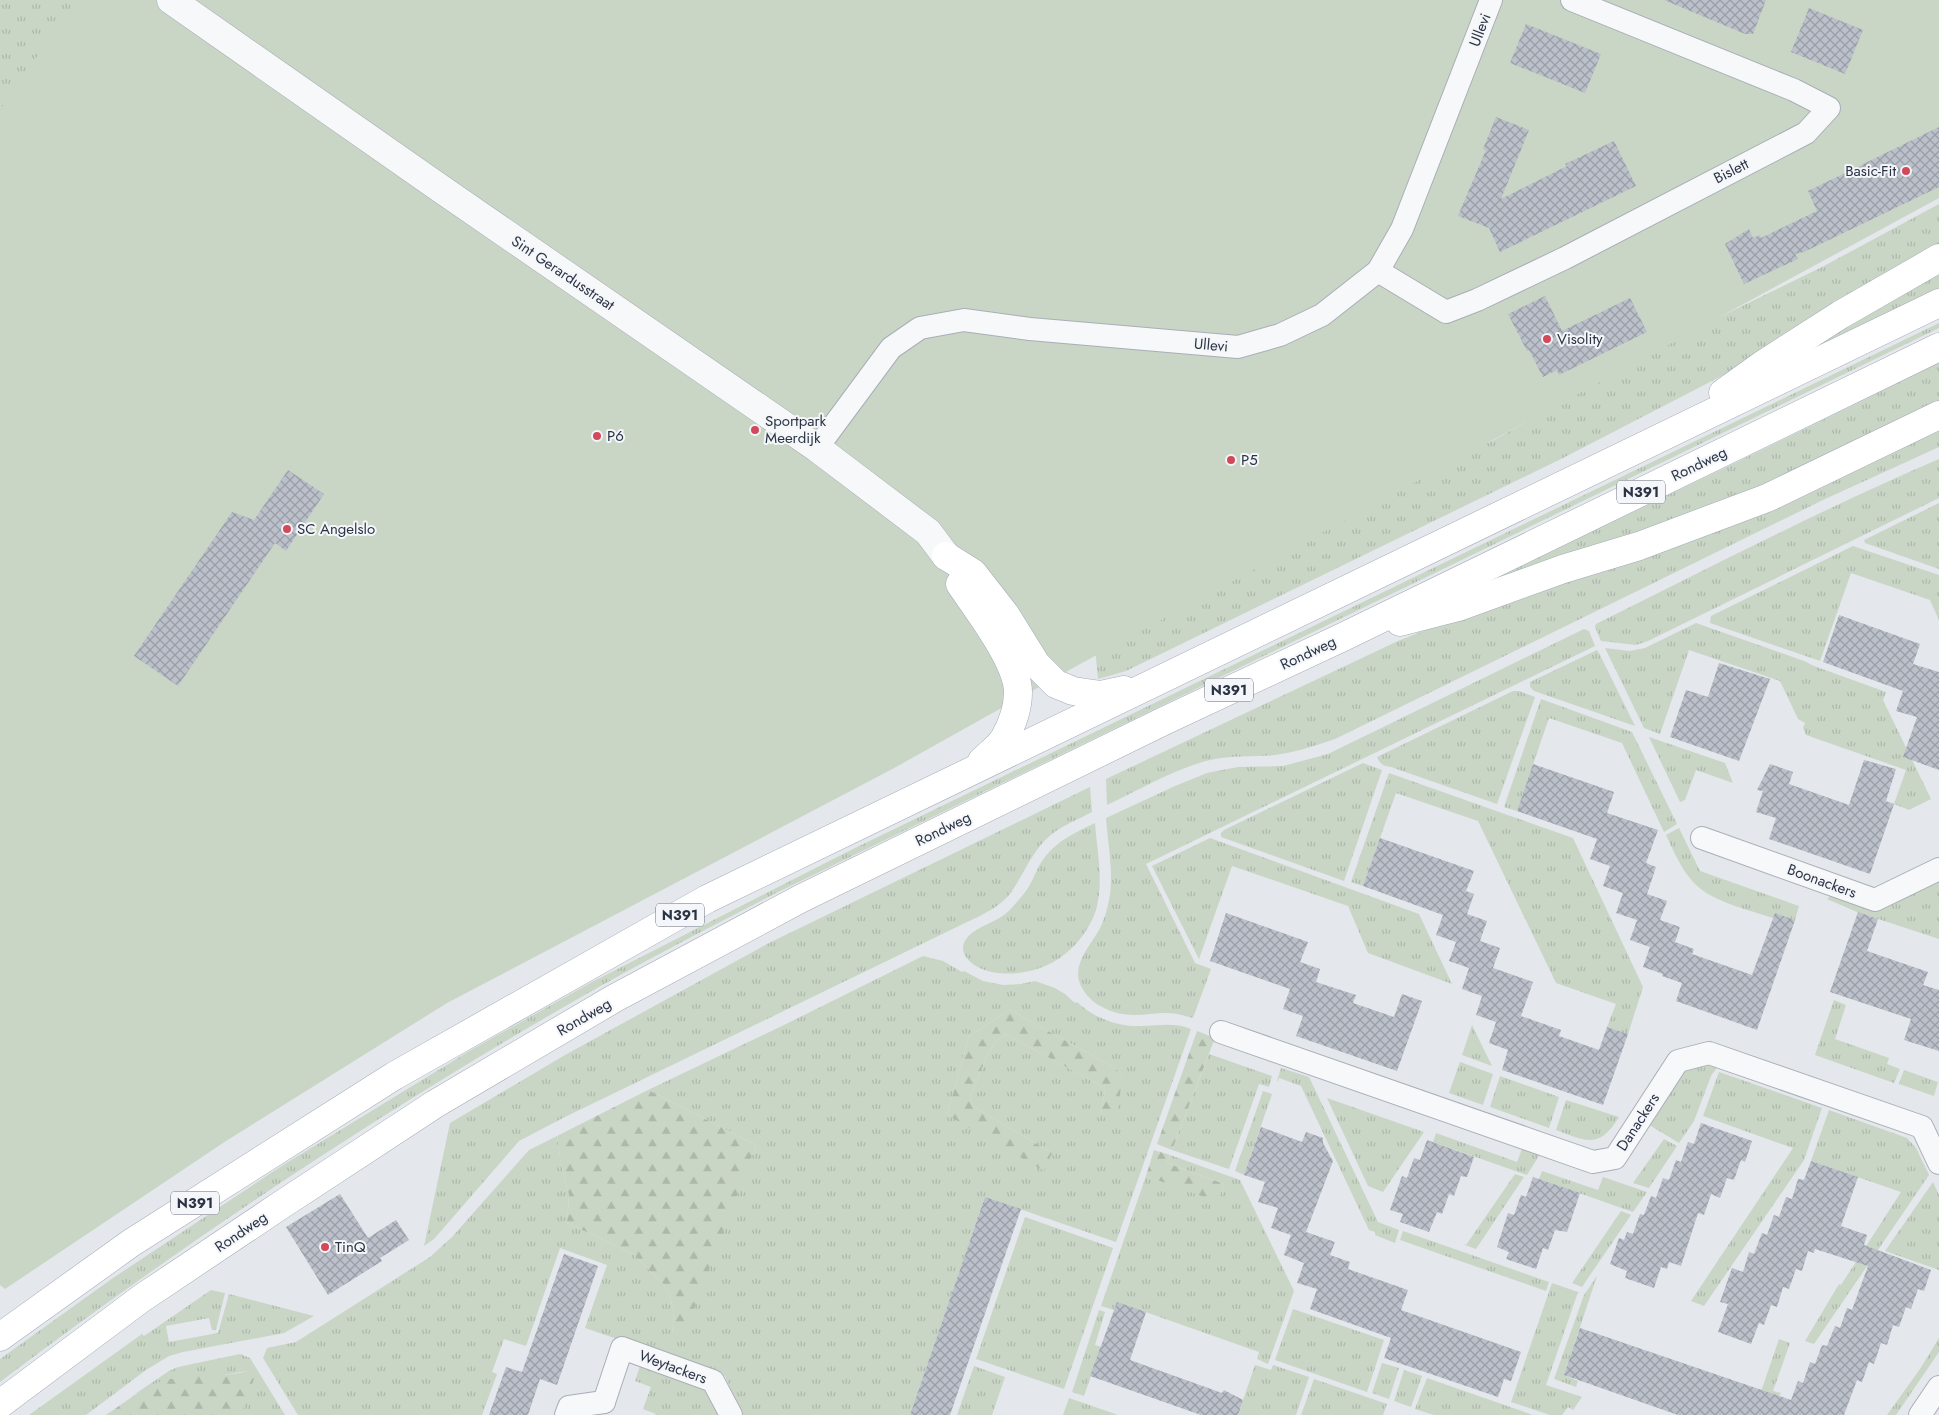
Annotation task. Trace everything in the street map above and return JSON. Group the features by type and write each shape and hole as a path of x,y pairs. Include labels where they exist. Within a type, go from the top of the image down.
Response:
{"main road":[{"name":"N391","path":"1665,435 1762,365 1840,315 1939,258"},
{"name":"N391","path":"0,1337 131,1243 394,1076 707,899 1939,303"},
{"name":"Rondweg","path":"0,1404 142,1298 289,1199 435,1104 615,998 800,899 1939,347"},
{"name":"N391","path":"1343,637 1458,607 1563,569 1639,546 1768,498 1939,415"},
{"path":"946,556 973,572 1005,614 1036,664 1056,684 1073,691 1101,695 1148,685"},
{"path":"946,556 960,584 1011,664 1018,690 1016,714 1003,740 974,770"}],"street":[{"name":"Sint Gerardusstraat","path":"171,0 817,448 928,532 946,556"},
{"name":"Ullevi","path":"817,448 891,348 920,328 964,320 1030,329 1238,348 1280,335 1322,315 1378,270 1402,229 1491,0"},
{"name":"Bislett","path":"1378,270 1446,312 1477,300 1565,258 1806,133 1829,108 1794,90 1572,0"},
{"name":"Boonackers","path":"1702,838 1875,900 1939,869"},
{"name":"Danackers","path":"1221,1032 1593,1162 1615,1158 1678,1061 1709,1053 1922,1127 1939,1163"},
{"name":"Weytackers","path":"566,1415 569,1408 609,1409 622,1348 713,1381 730,1415"},
{"path":"1920,1415 1939,1387"}],"green space":[{"path":"0,0 93,0 0,132"},
{"name":"Sportpark Meerdijk","path":"76,0 1939,0 1939,198 1082,663 896,767 447,1003 226,1141 5,1289 0,1285 0,110"},
{"path":"1939,204 1939,248 1735,369 1563,458 1126,671 1098,679 1093,626 1141,607 1494,440 1668,342 1824,266"},
{"path":"1939,268 1939,288 1811,350 1809,346"},
{"path":"1939,323 1939,328 776,893 626,972 501,1044 282,1182 210,1230 69,1330 0,1382 0,1359 113,1278 280,1167 471,1050 592,982 851,850"},
{"path":"1939,363 1939,408 1814,468 1578,557 1484,583 1735,463"},
{"path":"1939,425 1939,447 1823,500 1335,739 1283,754 1226,757 1210,760 1171,774 1107,805 1106,779 1398,641"},
{"path":"1939,459 1939,498 1648,641 1636,645 1601,641 1595,627 1596,624 1810,518"},
{"path":"1939,503 1939,569 1865,543 1864,540"},
{"path":"1853,546 1939,575 1939,620 1930,600 1851,573 1820,661 1710,623 1711,616"},
{"path":"1696,623 1886,692 1883,700 1931,799 1909,810 1894,804 1906,770 1806,735 1803,728 1805,723 1798,719 1780,681 1689,650 1660,734 1644,728 1605,648 1630,651 1645,648"},
{"path":"1584,629 1589,631 1595,646 1146,864 1195,963 1211,969 1193,1018 1170,1013 1121,1014 1101,1006 1093,1001 1084,991 1078,975 1081,959 1102,924 1110,895 1111,873 1106,818 1207,773 1238,767 1283,766 1328,754"},
{"path":"1597,650 1635,726 1534,691 1530,687 1530,682"},
{"path":"1513,691 1519,691 1535,697 1497,804 1386,766 1377,757"},
{"path":"1541,699 1632,732 1677,824 1664,832 1622,743 1549,718 1517,811 1504,807"},
{"path":"1649,737 1725,763 1733,783 1696,770 1685,800 1680,802"},
{"path":"1363,763 1382,770 1344,881 1221,837 1221,833 1224,830"},
{"path":"1389,773 1573,838 1643,987 1628,1034 1607,1027 1616,1004 1556,983 1478,821 1396,793 1363,886 1351,882"},
{"path":"1090,787 1092,812 1061,828 1045,840 1034,854 1008,897 997,906 519,1141 434,1239 424,1246 450,1123 565,1055 769,943"},
{"path":"1095,823 1100,889 1092,920 1073,947 1047,965 1019,973 999,973 972,964 966,957 963,948 970,934 1007,913 1022,896 1044,858 1056,845"},
{"path":"1679,828 1700,871 1799,906 1795,920 1775,913 1773,918 1721,901 1695,884 1686,873 1666,835"},
{"path":"1210,838 1419,914 1452,984 1368,953 1348,906 1232,866 1199,959 1152,866"},
{"path":"1939,880 1939,939 1857,912 1827,899 1832,894"},
{"path":"923,956 943,961 983,981 1003,985 1035,981 1055,988 1091,1013 1115,1023 1132,1026 1172,1025 1191,1029 1116,1242 985,1197 910,1415 742,1415 725,1376 585,1328 607,1265 560,1248 526,1346 504,1339 492,1372 497,1374 482,1415 298,1415 263,1358 267,1348 296,1342 430,1257 452,1237 529,1150 557,1136 562,1169 569,1195 567,1223 633,1254 663,1284 670,1297 674,1314 672,1334 756,1145 648,1090","holes":["1010,1010 1115,1068 1123,1076 1101,1115 1105,1088 1005,1034 995,1042 970,1097 972,1106 1052,1153 947,1115 969,1036"]},
{"path":"1834,1000 1846,1005 1835,1039 1889,1058 1887,1064 1900,1069 1894,1083 1815,1055"},
{"path":"1010,1010 1115,1068 1123,1076 1115,1124 1101,1115 1105,1088 1005,1034 995,1042 970,1097 972,1106 1052,1153 1044,1171 947,1115 969,1036"},
{"path":"1472,1025 1492,1066 1462,1055"},
{"path":"1197,1031 1215,1038 1172,1150 1157,1144"},
{"path":"1209,1054 1272,1076 1269,1087 1259,1084 1229,1169 1172,1150"},
{"path":"1460,1062 1493,1074 1483,1105 1449,1093"},
{"path":"1699,1062 1719,1065 1711,1076 1694,1121 1679,1143 1646,1123 1683,1070"},
{"path":"1281,1068 1309,1077 1378,1222 1399,1230 1395,1243 1375,1235 1375,1232 1369,1230 1301,1086 1279,1078 1277,1081"},
{"path":"1904,1070 1938,1082 1934,1096 1899,1084"},
{"path":"1719,1072 1822,1108 1804,1160 1704,1306 1691,1301 1793,1148 1703,1116"},
{"path":"1500,1076 1559,1097 1549,1128 1490,1107"},
{"path":"648,1090 756,1145 683,1339 672,1334 674,1314 670,1297 663,1284 633,1254 567,1223 569,1195 562,1169 557,1136"},
{"path":"1263,1091 1272,1094 1244,1175 1235,1171"},
{"path":"1327,1098 1424,1132 1383,1192 1368,1186"},
{"path":"1566,1100 1619,1117 1612,1127 1598,1139 1591,1140 1576,1137 1556,1130"},
{"path":"1829,1110 1907,1138 1916,1148 1929,1175 1814,1344 1805,1341 1839,1284 1841,1285 1901,1192 1811,1161"},
{"path":"1436,1133 1517,1162 1522,1149 1540,1154 1527,1175 1433,1142"},
{"path":"1664,1139 1677,1146 1649,1188 1633,1183"},
{"path":"1154,1150 1170,1155 1167,1163 1224,1184 1218,1202 1146,1176"},
{"path":"1170,1155 1240,1180 1294,1291 1268,1364 1257,1359 1259,1352 1137,1309 1114,1310 1101,1306 1146,1176 1218,1201 1224,1184 1167,1163"},
{"path":"1542,1171 1598,1190 1603,1177 1647,1192 1633,1212 1539,1179"},
{"path":"1515,1174 1524,1177 1476,1249 1462,1244 1466,1245"},
{"path":"1933,1182 1939,1195 1939,1270 1885,1251"},
{"path":"1621,1211 1631,1215 1582,1287 1572,1283"},
{"path":"1025,1217 1113,1248 1064,1389 976,1359"},
{"path":"1403,1231 1549,1282 1546,1291 1400,1240"},
{"path":"1597,1276 1564,1375 1578,1381 1576,1387 1554,1379 1584,1295"},
{"path":"1552,1283 1578,1292 1546,1385 1582,1397 1573,1410 1568,1407 1562,1415 1550,1415 1511,1402"},
{"path":"211,1290 225,1293 216,1330 212,1330 209,1318 166,1326 169,1342 218,1333 229,1294 314,1316 284,1333 169,1356 146,1370 86,1415 29,1415 142,1334 144,1336"},
{"path":"1293,1309 1384,1340 1367,1392 1275,1360"},
{"path":"1099,1310 1105,1312 1095,1345 1101,1347 1084,1396 1072,1392"},
{"path":"1939,1338 1939,1352 1896,1415 1887,1415 1920,1369"},
{"path":"1779,1339 1790,1343 1773,1391 1781,1393 1766,1415 1753,1415"},
{"path":"240,1354 250,1358 285,1415 237,1415 242,1412 247,1371 217,1376 170,1379 135,1394 178,1367"},
{"path":"1382,1363 1399,1368 1389,1399 1372,1393"},
{"path":"1255,1365 1271,1370 1273,1365 1309,1377 1296,1415 1238,1415"},
{"path":"640,1366 704,1388 712,1394 722,1415 655,1415 643,1409 651,1387 635,1381"},
{"path":"974,1366 1005,1377 992,1415 957,1415"},
{"path":"1404,1370 1422,1376 1411,1407 1394,1401"},
{"path":"248,1371 254,1379 242,1412 237,1415 106,1415 136,1394 161,1381"},
{"path":"1427,1378 1533,1415 1434,1415 1415,1409"},
{"path":"1314,1379 1387,1404 1383,1415 1301,1415"},
{"path":"1069,1398 1118,1415 1063,1415"}],"building":[{"path":"1664,0 1766,0 1753,34 1745,34"},
{"path":"1809,8 1863,30 1845,74 1791,52"},
{"path":"1526,24 1601,54 1585,93 1510,63"},
{"path":"1496,117 1529,130 1501,199 1567,166 1565,164 1614,141 1636,186 1500,252 1489,228 1458,216 1486,150 1483,149"},
{"path":"1939,127 1939,187 1804,252 1795,254 1798,259 1744,284 1725,244 1749,229 1753,238 1760,235 1761,238 1817,211 1808,191"},
{"path":"1545,296 1562,331 1630,298 1647,332 1559,375 1557,370 1543,377 1508,314"},
{"path":"288,470 324,494 286,551 275,543 178,686 134,656 232,512 254,520"},
{"path":"1839,615 1920,644 1913,664 1939,672 1939,770 1903,757 1917,717 1896,711 1903,691 1823,662"},
{"path":"1719,663 1770,679 1739,761 1670,737 1686,690 1708,697"},
{"path":"1864,760 1896,769 1886,801 1894,804 1870,874 1769,839 1776,818 1756,812 1763,791 1757,790 1770,764 1793,772 1789,784 1849,805"},
{"path":"1533,764 1614,792 1607,813 1658,830 1646,863 1656,867 1647,894 1667,901 1660,920 1680,927 1675,942 1694,949 1692,954 1752,975 1775,913 1795,920 1757,1030 1676,1001 1682,983 1643,967 1650,947 1630,940 1637,920 1616,913 1623,893 1603,886 1610,866 1590,859 1597,839 1517,811"},
{"path":"1380,838 1474,871 1466,891 1474,894 1467,914 1487,921 1480,941 1500,948 1493,968 1533,982 1521,1016 1561,1030 1559,1036 1599,1050 1607,1027 1628,1034 1603,1105 1502,1070 1508,1050 1489,1043 1496,1022 1476,1015 1482,996 1462,989 1469,968 1449,961 1456,942 1436,935 1443,915 1363,886"},
{"path":"1858,912 1878,919 1867,951 1928,972 1923,985 1939,990 1939,1051 1904,1040 1911,1019 1830,992"},
{"path":"1226,913 1308,942 1300,962 1320,969 1316,982 1356,995 1353,1003 1394,1017 1402,994 1422,1001 1397,1071 1296,1036 1303,1016 1283,1009 1290,989 1210,961"},
{"path":"1701,1123 1752,1141 1745,1162 1741,1160 1734,1180 1727,1178 1720,1198 1711,1194 1704,1215 1698,1213 1681,1266 1669,1262 1667,1269 1661,1267 1654,1288 1625,1278 1627,1271 1610,1264 1619,1238 1624,1240 1627,1232 1633,1234 1640,1214 1644,1215 1651,1196 1656,1198 1663,1178 1669,1180 1676,1160 1681,1162 1688,1142 1694,1144"},
{"path":"1261,1127 1302,1142 1306,1132 1323,1138 1323,1143 1333,1161 1306,1232 1335,1242 1330,1255 1350,1262 1348,1269 1408,1290 1401,1310 1521,1352 1511,1381 1504,1379 1498,1397 1384,1358 1391,1338 1310,1309 1317,1289 1297,1283 1304,1263 1284,1255 1291,1235 1271,1228 1278,1208 1258,1202 1265,1182 1244,1175"},
{"path":"1427,1140 1474,1157 1467,1177 1461,1176 1454,1196 1449,1194 1442,1214 1437,1212 1429,1232 1400,1222 1403,1214 1390,1210 1402,1176 1407,1178 1414,1158 1420,1160"},
{"path":"1811,1161 1858,1177 1841,1226 1867,1235 1864,1245 1931,1270 1924,1291 1918,1289 1911,1309 1906,1307 1899,1327 1893,1325 1887,1345 1881,1343 1874,1364 1869,1362 1862,1382 1857,1380 1844,1415 1678,1415 1564,1375 1580,1328 1791,1400 1798,1381 1803,1383 1810,1362 1815,1364 1822,1345 1827,1346 1835,1326 1840,1328 1847,1308 1852,1310 1868,1266 1815,1249 1814,1253 1808,1251 1802,1271 1796,1269 1789,1289 1783,1287 1777,1307 1771,1305 1764,1325 1759,1323 1751,1344 1718,1332 1728,1304 1720,1302 1732,1268 1743,1272 1749,1252 1754,1254 1762,1233 1767,1235 1774,1215 1779,1217 1786,1197 1792,1199 1798,1179 1804,1180"},
{"path":"1533,1177 1580,1193 1567,1232 1555,1230 1548,1250 1543,1248 1536,1269 1506,1259 1509,1252 1497,1247 1508,1213 1514,1215 1521,1195 1526,1197"},
{"path":"340,1194 368,1238 396,1220 409,1240 380,1258 382,1261 328,1295 286,1227"},
{"path":"985,1197 1021,1209 950,1415 910,1415"},
{"path":"564,1254 598,1266 557,1385 540,1379 528,1415 489,1415 506,1367 522,1372"},
{"path":"1117,1302 1146,1312 1130,1360 1222,1393 1224,1390 1243,1400 1238,1415 1201,1415 1090,1376"}],"place":[{"name":"Basic-Fit","path":"1906,171"},
{"name":"Visolity","path":"1547,339"},
{"name":"Sportpark Meerdijk","path":"755,430"},
{"name":"P6","path":"597,436"},
{"name":"P5","path":"1231,460"},
{"name":"SC Angelslo","path":"287,529"},
{"name":"TinQ","path":"325,1247"}]}
